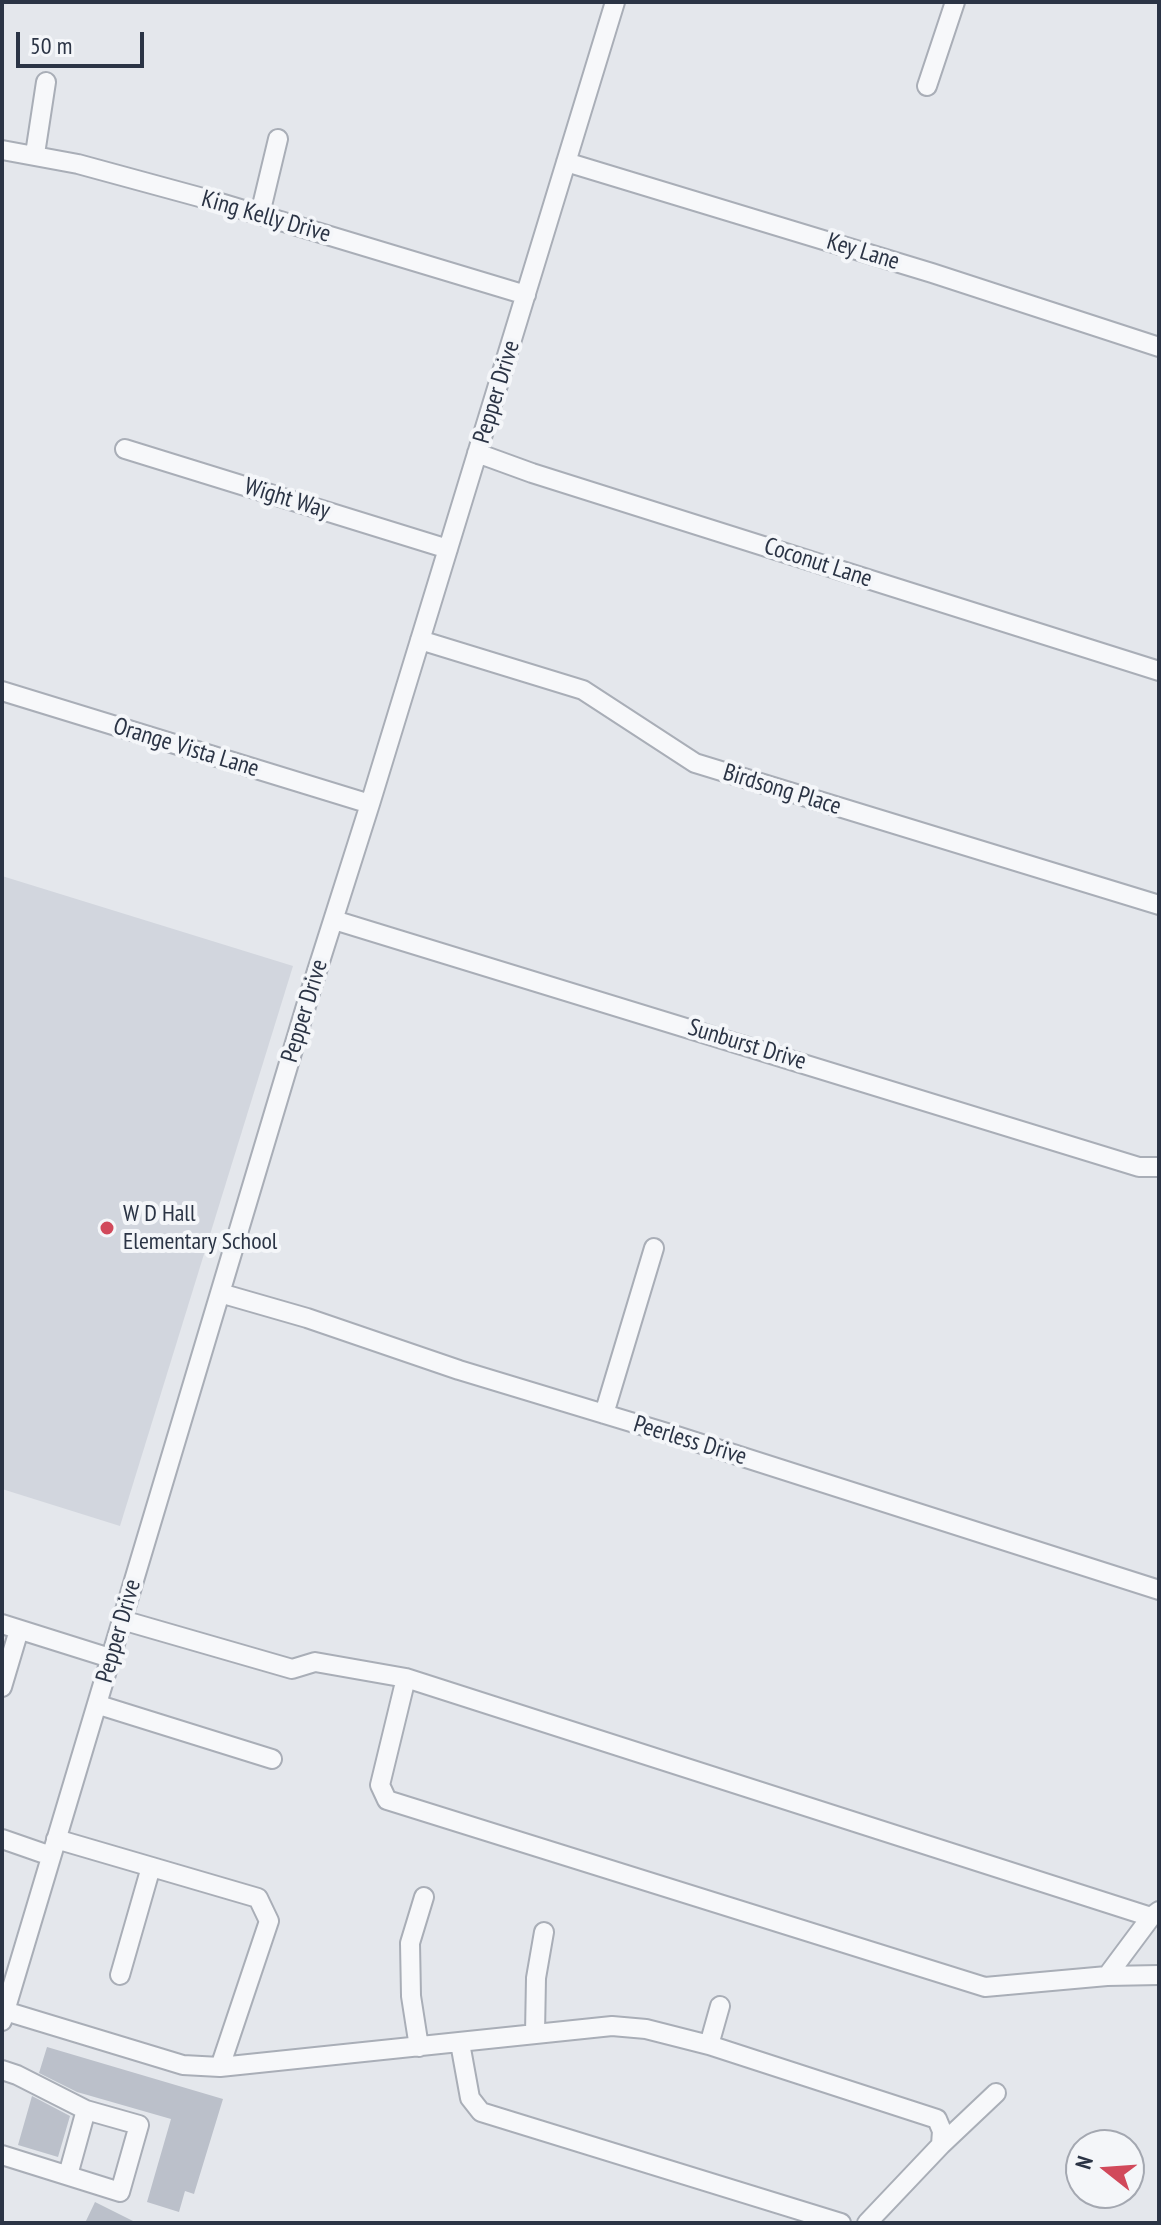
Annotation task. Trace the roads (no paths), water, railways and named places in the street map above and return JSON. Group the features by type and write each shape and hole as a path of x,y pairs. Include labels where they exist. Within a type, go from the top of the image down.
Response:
{"street":[{"name":"Pepper Drive","path":"4,2016 220,1293 615,2"},
{"path":"927,86 955,2"},
{"path":"35,154 46,82"},
{"path":"260,214 278,139"},
{"name":"King Kelly Drive","path":"2,150 35,154 260,214 526,295"},
{"name":"Key Lane","path":"566,162 932,273 1159,347"},
{"name":"Wight Way","path":"125,449 448,549"},
{"name":"Coconut Lane","path":"477,453 1159,671"},
{"name":"Birdsong Place","path":"420,640 583,690 695,763 1159,905"},
{"name":"Orange Vista Lane","path":"2,691 370,804"},
{"name":"Sunburst Drive","path":"334,920 464,957 1139,1167 1159,1167"},
{"path":"604,1414 654,1248"},
{"name":"Peerless Drive","path":"220,1293 307,1318 459,1370 1159,1590"},
{"path":"122,1620 292,1669 315,1662 406,1678 1155,1914 1107,1976"},
{"path":"2,1687 10,1627 110,1658"},
{"path":"406,1678 380,1785 387,1800 985,1987 1107,1976 1159,1975"},
{"path":"99,1705 272,1759"},
{"path":"2,1839 151,1867 258,1898 269,1921 220,2067"},
{"path":"120,1975 151,1867"},
{"path":"419,2047 411,1996 410,1943 424,1897"},
{"path":"535,2033 536,1978 544,1932"},
{"path":"709,2045 720,2006"},
{"path":"4,2016 183,2065 220,2067 625,2026 709,2045 937,2119 942,2131 941,2145"},
{"path":"460,2043 470,2098 481,2112 841,2223"},
{"path":"2,2070 86,2110 139,2125 120,2192 2,2155"},
{"path":"867,2223 941,2145 996,2093"},
{"path":"68,2175 86,2110"}],"place":[{"name":"W D Hall Elementary School","path":"107,1228"}]}
